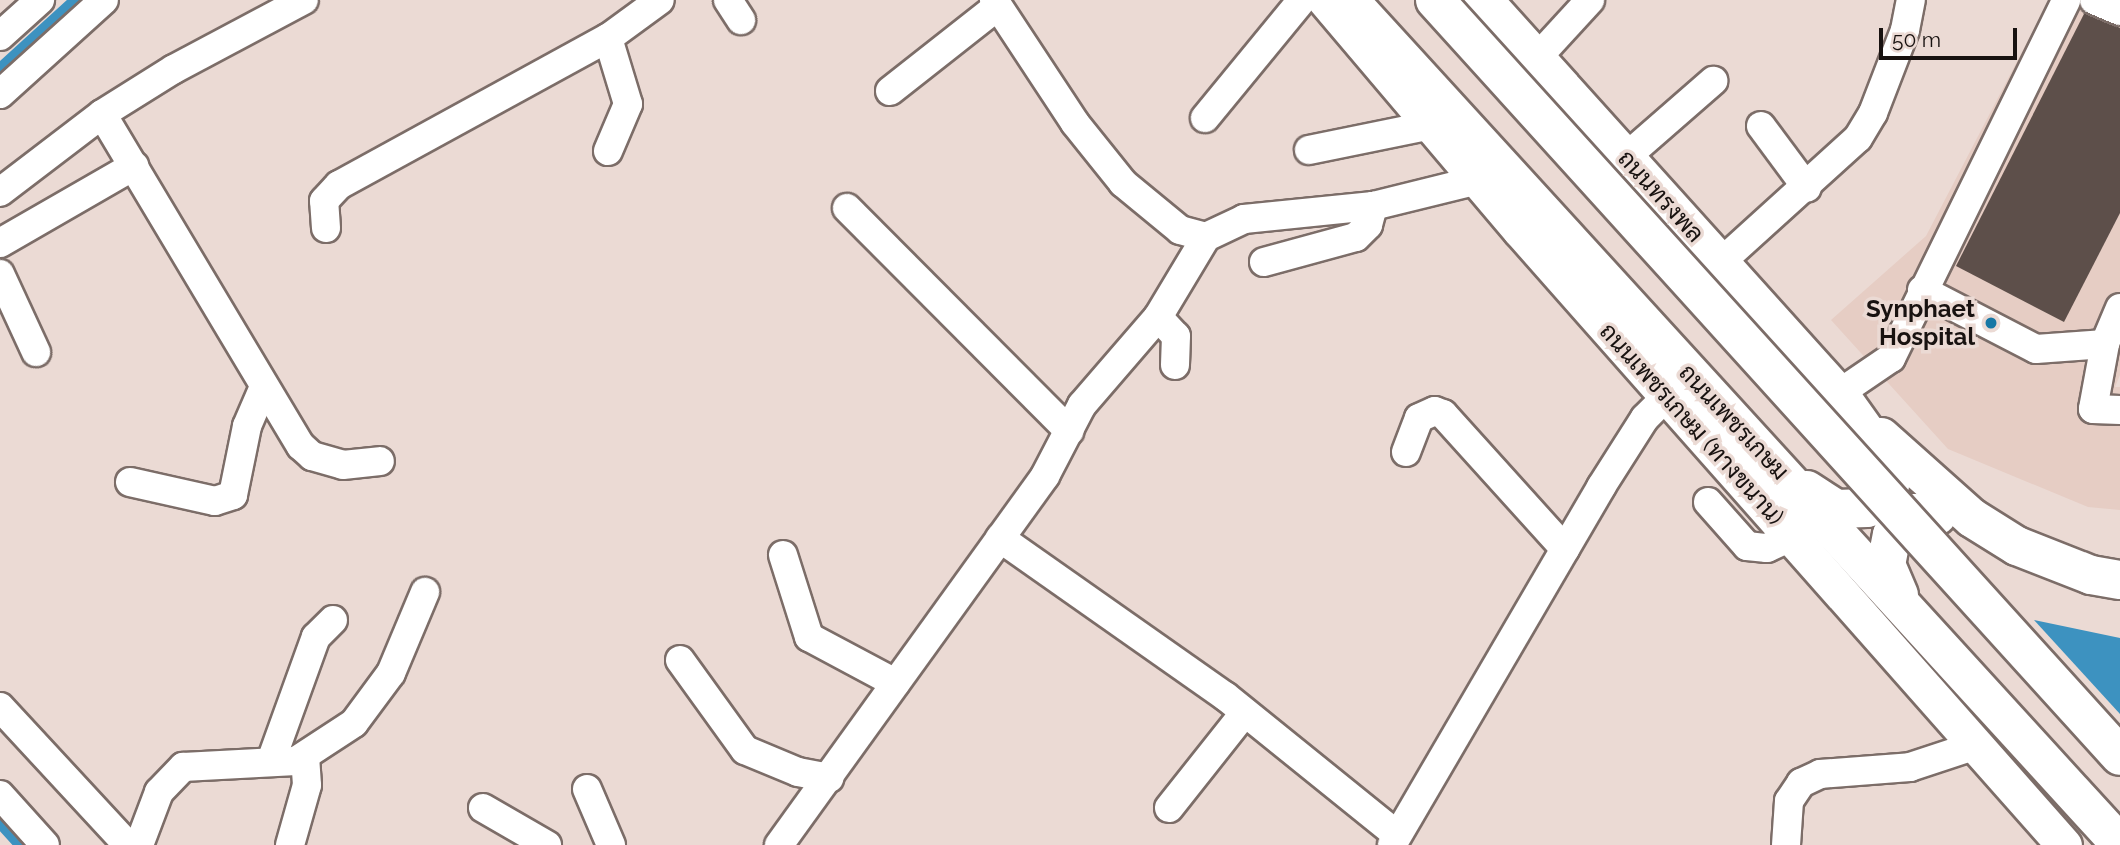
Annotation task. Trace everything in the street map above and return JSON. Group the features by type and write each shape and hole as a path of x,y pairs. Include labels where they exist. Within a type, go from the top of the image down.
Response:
{"highway":[{"name":"ถนนเพชรเกษม","path":"1349,0 2120,844"},
{"path":"1435,0 2120,756"},
{"name":"ถนนทรงพล","path":"1483,0 1841,398 1916,473 1972,518 2017,546 2078,571 2120,580"},
{"path":"1762,453 1836,509 1867,508 1881,500 1890,484 1891,467 1841,398"},
{"path":"1917,619 1897,592 1886,565 1892,535 1914,513 1933,514 2017,546"}],"main road":[{"name":"ถนนเพชรเกษม (ทางขนาน)","path":"1325,0 1478,180 2064,845"}],"street":[{"path":"0,36 40,0"},
{"path":"0,94 104,0"},
{"path":"0,192 102,114 174,69 304,0"},
{"path":"326,228 324,201 339,185 608,38 660,0"},
{"path":"1205,118 1302,0"},
{"path":"1536,59 1590,0"},
{"path":"1720,263 1846,153 1873,113 1905,30 1911,0"},
{"path":"1841,398 1891,358 2066,0"},
{"path":"2094,0 2120,11"},
{"path":"890,91 996,3 1074,123 1123,183 1180,230 1206,237"},
{"path":"608,38 628,104 608,151"},
{"path":"1626,157 1713,81"},
{"path":"102,114 263,389 312,456 343,465 380,461"},
{"path":"1309,150 1432,125"},
{"path":"1761,126 1807,188"},
{"path":"0,243 134,166"},
{"path":"779,845 1062,450 1082,405 1158,317 1206,237 1244,219 1373,206 1478,180"},
{"path":"1264,262 1356,237 1368,225 1373,206"},
{"path":"846,208 1069,430"},
{"path":"1922,290 2036,349 2105,344"},
{"path":"4,292 36,352"},
{"path":"2120,308 2105,344 2093,409 2120,410"},
{"path":"1158,317 1176,336 1175,365"},
{"path":"130,482 215,501 233,495 247,426 263,389"},
{"path":"1000,538 1245,712 1395,840 1645,418 1667,396"},
{"path":"1406,452 1419,418 1434,411 1443,414 1565,549"},
{"path":"1708,502 1747,546 1767,548 1791,537"},
{"path":"783,555 809,637 895,683"},
{"path":"139,845 159,792 183,767 305,759 354,723 391,673 425,592"},
{"path":"271,761 316,636 333,620"},
{"path":"680,660 745,750 797,772 829,778"},
{"path":"0,707 128,845"},
{"path":"1169,808 1245,712"},
{"path":"1786,845 1789,801 1801,783 1820,774 1910,767 1977,746"},
{"path":"290,845 307,785 305,759"},
{"path":"587,789 611,845"},
{"path":"0,795 45,845"},
{"path":"483,808 547,845"}],"shaded area":[{"path":"2049,0 2120,0 2120,375 2115,387 2120,387 2120,510 2088,507 1948,449 1831,320 1926,236"}],"water":[{"path":"2034,620 2120,638 2120,714"}],"building":[{"path":"2086,10 2120,28 2120,213 2064,322 1956,266"}],"waterway":[{"path":"0,73 80,0"},
{"path":"0,817 25,845"}],"place":[{"name":"Synphaet Hospital","path":"1991,323"}]}
